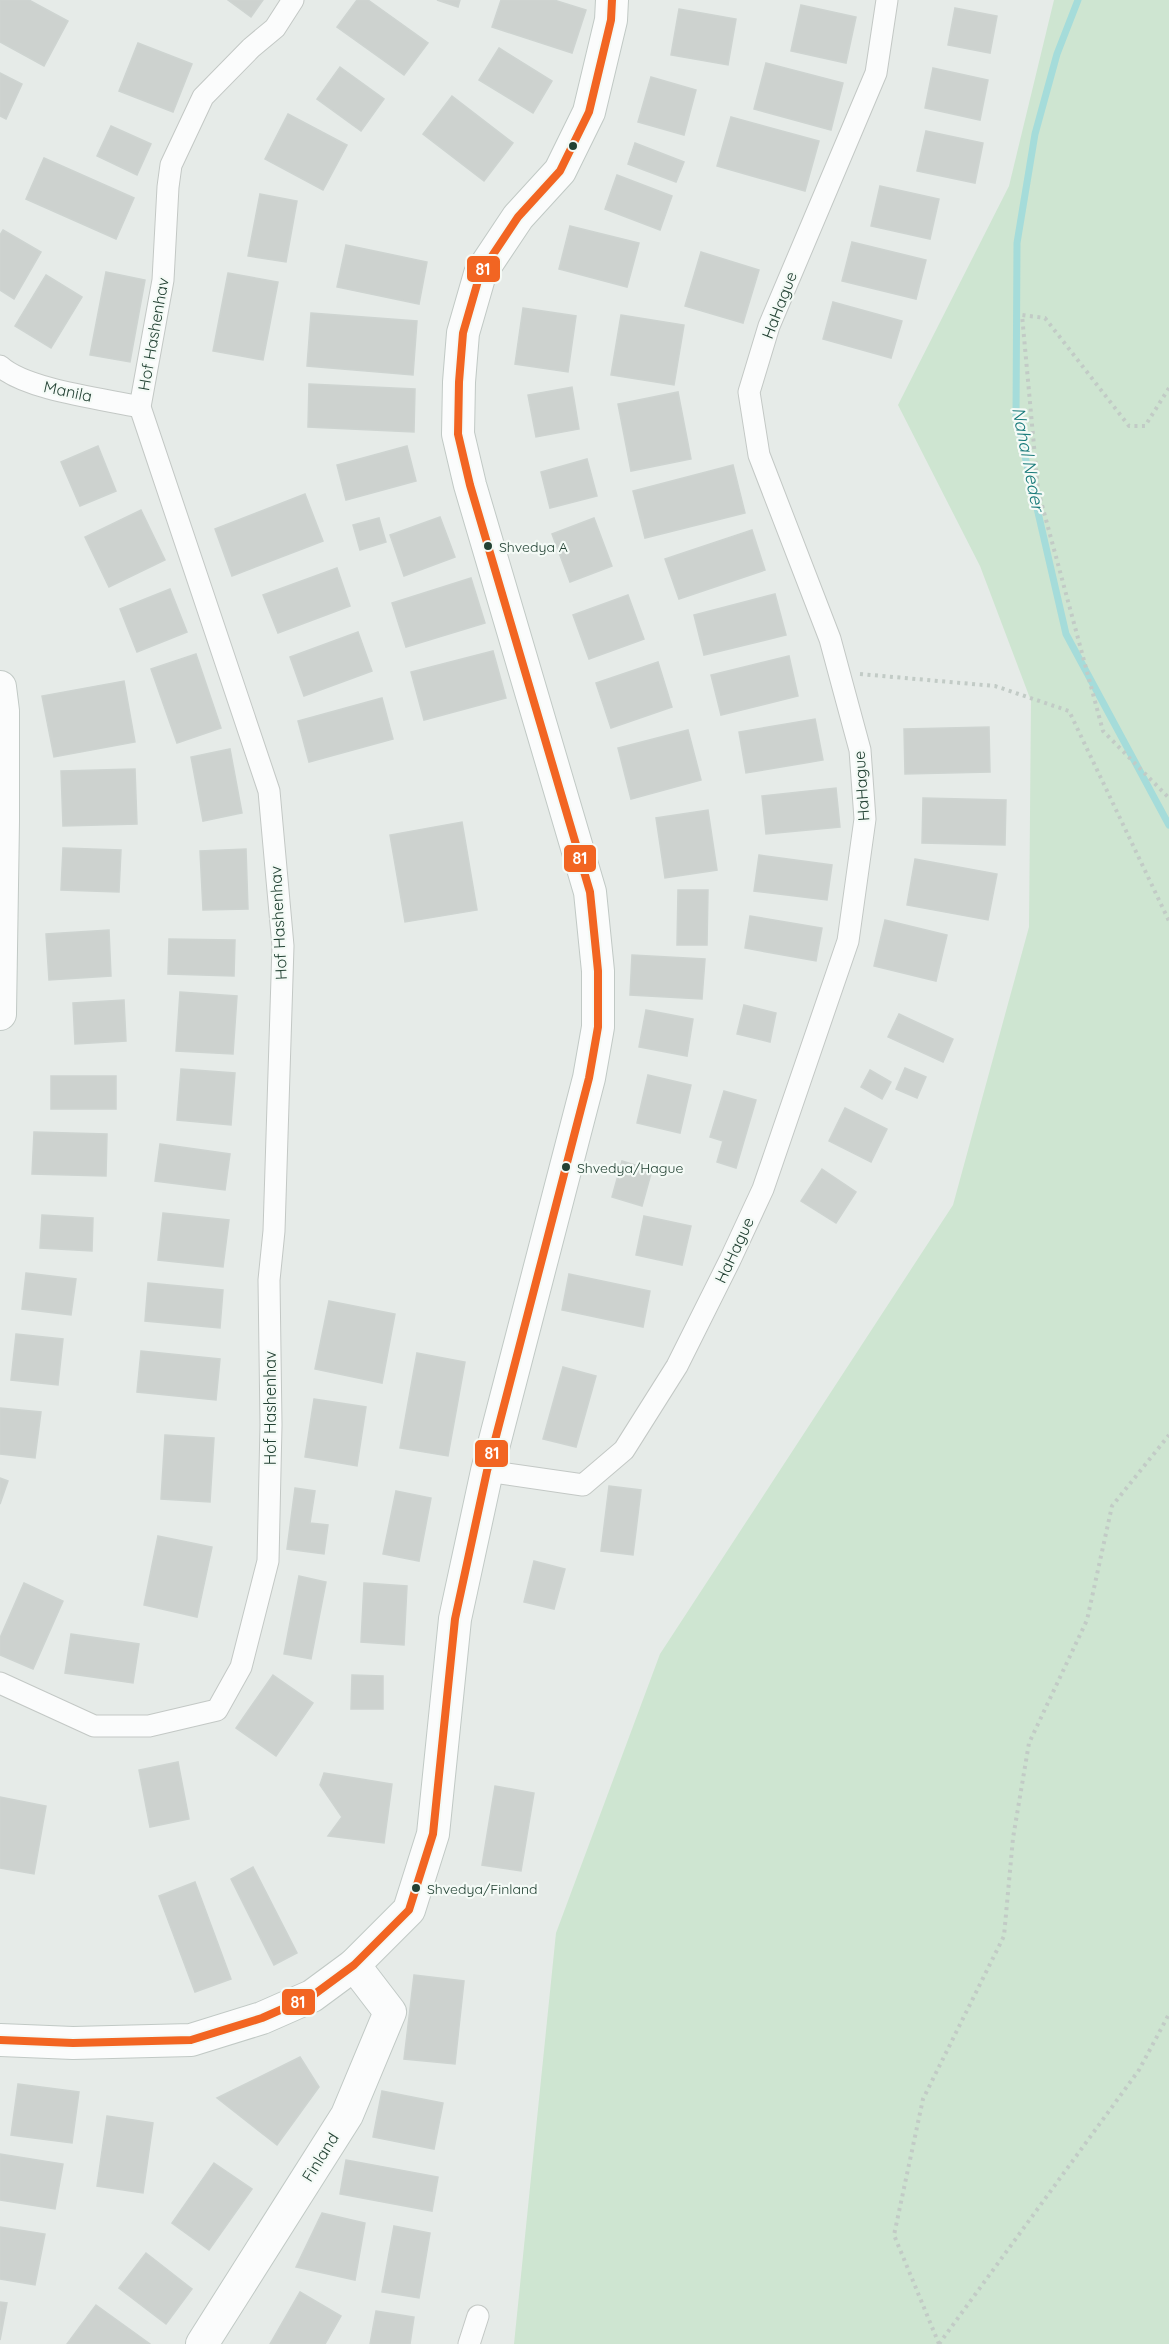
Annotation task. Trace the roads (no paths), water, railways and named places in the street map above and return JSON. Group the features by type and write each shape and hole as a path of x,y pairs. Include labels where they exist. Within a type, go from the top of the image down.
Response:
{"street":[{"name":"Hof Hashenhav","path":"0,1683 94,1726 149,1726 217,1710 241,1667 268,1561 271,1425 269,1280 274,1231 283,946 269,791 140,407 163,279 171,165 203,97 274,28 293,0"},
{"path":"0,2040 73,2043 191,2040 262,2018 312,1996 354,1965 409,1910 433,1834 455,1619 487,1471 589,1078 598,1027 598,971 590,892 470,485 458,434 459,382 464,333 480,274 518,217 560,171 589,112 611,20 612,0"},
{"name":"HaHague","path":"487,1471 583,1485 624,1450 677,1366 763,1189 850,930 865,819 860,750 830,639 759,455 749,392 770,326 876,73 887,0"},
{"name":"Manila","path":"0,366 6,372 35,384 140,407"},
{"path":"0,687 3,711 0,1014"},
{"name":"Finland","path":"202,2344 347,2115 390,2012 354,1965"},
{"path":"469,2344 478,2316"}],"waterway":[{"name":"Nahal Neder","path":"1078,0 1057,54 1035,134 1017,243 1016,417 1066,634 1169,825"}],"place":[{"name":"Shvedya A","path":"488,546"},
{"name":"Shvedya/Hague","path":"566,1167"},
{"name":"Shvedya/Finland","path":"416,1888"}]}
